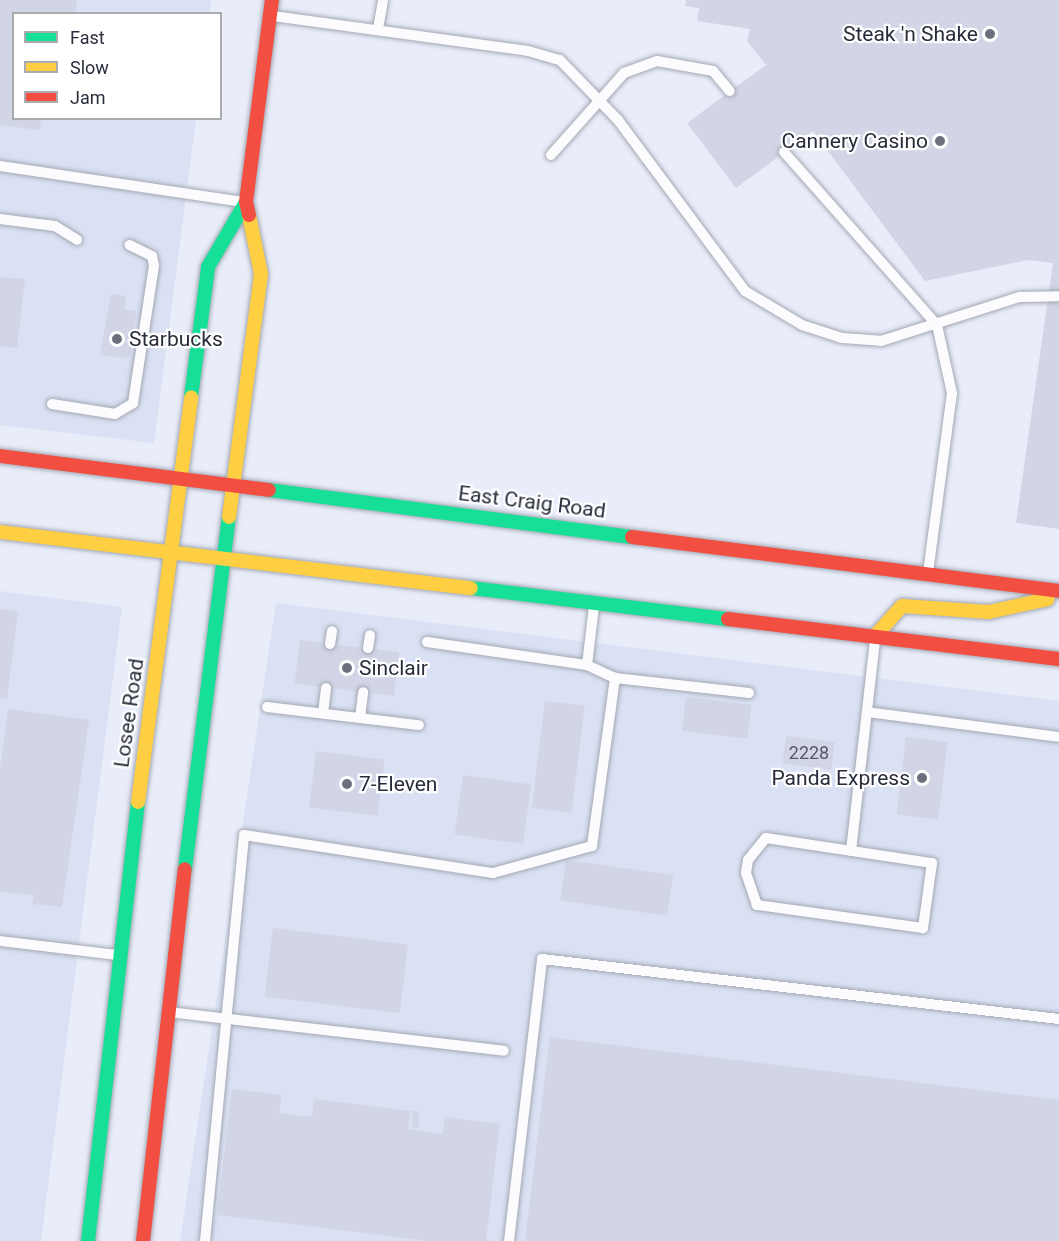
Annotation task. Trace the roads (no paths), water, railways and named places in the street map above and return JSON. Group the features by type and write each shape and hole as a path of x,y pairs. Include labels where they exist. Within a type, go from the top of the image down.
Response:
{"main road":[{"name":"Losee Road","path":"143,1241 224,558 261,274 246,202 272,0"},
{"name":"Losee Road","path":"88,1241 171,552 183,478 208,267 246,202"},
{"name":"East Craig Road","path":"0,456 234,484 928,576 1059,591"},
{"path":"0,532 1059,659"},
{"path":"875,636 902,606 988,612 1059,597"}],"lane":[{"path":"378,29 382,0"},
{"path":"270,15 528,51 560,60 598,100 745,291 802,325 842,338 881,341 1020,297 1059,296"},
{"path":"551,154 624,73 657,61 713,71 730,91"},
{"path":"784,152 937,325 952,393 928,576"},
{"path":"0,166 246,202"},
{"path":"0,219 55,226 77,240"},
{"path":"52,404 115,414 133,403 154,266 152,256 129,245"},
{"path":"588,665 595,603"},
{"path":"330,644 332,631"},
{"path":"368,648 370,635"},
{"path":"851,851 875,636"},
{"path":"427,642 588,665 615,678 749,693"},
{"path":"205,1241 244,835 493,873 592,846 615,678"},
{"path":"323,713 326,688"},
{"path":"360,718 363,692"},
{"path":"267,707 419,725"},
{"path":"867,712 1059,737"},
{"path":"766,838 851,851 932,863 922,928 757,906 752,899 746,873 748,860 766,838"},
{"path":"0,941 122,956"},
{"path":"509,1241 542,959 1059,1018"},
{"path":"169,1012 504,1051"}],"place":[{"name":"Steak 'n Shake","path":"990,34"},
{"name":"Cannery Casino","path":"940,141"},
{"name":"Starbucks","path":"117,339"},
{"name":"Sinclair","path":"347,668"},
{"name":"Panda Express","path":"922,778"},
{"name":"7-Eleven","path":"347,784"}]}
